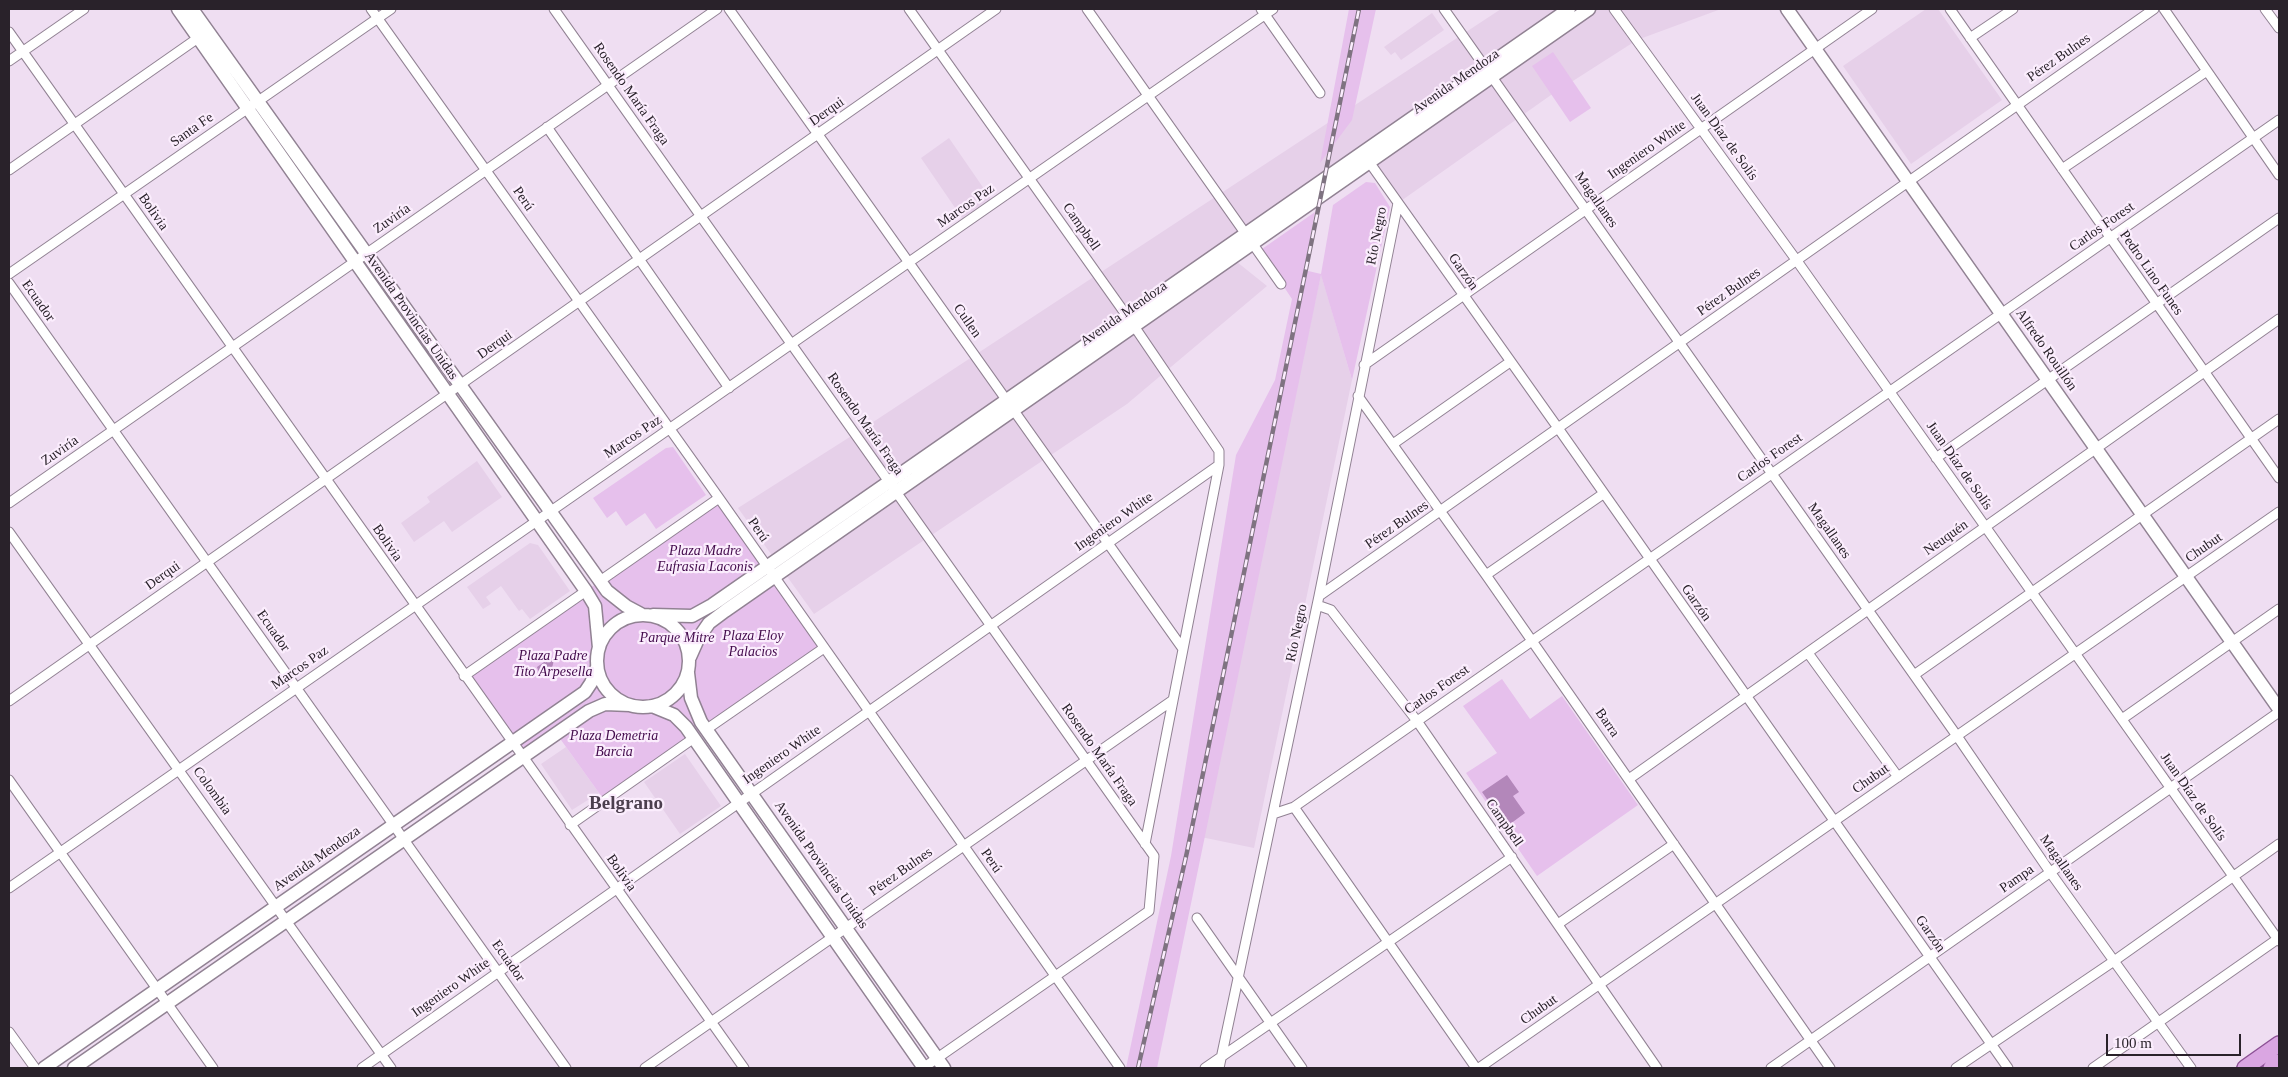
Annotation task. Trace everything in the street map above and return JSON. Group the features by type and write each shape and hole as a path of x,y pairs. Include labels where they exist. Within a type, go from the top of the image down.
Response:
{"main road":[{"name":"Avenida Provincias Unidas","path":"178,9 198,38 253,105 366,254 607,591 626,606 647,615"},
{"name":"Avenida Provincias Unidas","path":"192,9 355,262 586,591 595,606 599,648"},
{"name":"Avenida Mendoza","path":"1488,72 1569,9"},
{"name":"Avenida Mendoza","path":"690,657 698,639 709,623 771,572 1488,72 1589,9"},
{"name":"Alfredo Rouillón","path":"1787,9 2187,576 2279,710"},
{"name":"Avenida Mendoza","path":"647,615 692,616 771,572"},
{"path":"630,705 618,700 608,691 601,680 597,667 599,648 605,635 614,624 627,617 647,615 667,620 678,630 686,642 690,657 684,685 675,695 664,702 652,706"},
{"name":"Avenida Mendoza","path":"44,1068 585,692 591,683 597,667"},
{"name":"Avenida Provincias Unidas","path":"688,673 691,698 701,722 941,1063"},
{"path":"74,1068 589,711 605,704 652,706 674,715 694,738 924,1068"},
{"path":"2245,1068 2279,1044"},
{"path":"2270,1068 2279,1062"}],"street":[{"path":"9,61 84,9"},
{"name":"Perú","path":"371,9 719,498 1120,1068"},
{"name":"Santa Fe","path":"9,274 390,9"},
{"name":"Rosendo María Fraga","path":"554,9 1154,856 1149,911 1055,976"},
{"name":"Zuviría","path":"9,503 717,9"},
{"name":"Cullen","path":"729,9 1183,650"},
{"name":"Campbell","path":"910,9 1131,321 1219,451 1219,465"},
{"name":"Derqui","path":"9,701 461,386 996,9"},
{"path":"1087,9 1281,284"},
{"name":"Marcos Paz","path":"9,888 1148,96 1263,12 1273,9"},
{"name":"Magallanes","path":"1444,9 1957,736 2050,872 2192,1068"},
{"name":"Juan Díaz de Solís","path":"1614,9 1797,261 2279,940"},
{"name":"Ingeniero White","path":"1364,365 1872,9"},
{"name":"Pedro Lino Funes","path":"1950,9 2279,478"},
{"path":"1970,38 2013,9"},
{"name":"Pérez Bulnes","path":"1318,601 1440,511 2154,9"},
{"path":"2164,9 2279,175"},
{"path":"2266,9 2279,28"},
{"path":"1263,12 1320,93"},
{"name":"Bolivia","path":"9,32 414,606 744,1068"},
{"path":"9,170 198,38"},
{"path":"2062,169 2207,71"},
{"name":"Carlos Forest","path":"1273,814 1294,807 2279,120"},
{"path":"547,127 729,388"},
{"name":"Garzón","path":"1366,157 2008,1068"},
{"name":"Río Negro","path":"1219,1068 1318,601 1398,203"},
{"path":"1936,458 2279,218"},
{"name":"Ecuador","path":"9,283 566,1068"},
{"name":"Neuquén","path":"1629,779 2279,319"},
{"path":"1393,444 1510,362"},
{"name":"Barra","path":"1358,396 1486,574 1830,1068"},
{"path":"1914,675 2279,419"},
{"path":"1145,844 1219,465"},
{"name":"Ingeniero White","path":"362,1068 1219,465"},
{"path":"1486,574 1603,494"},
{"path":"600,581 719,498"},
{"name":"Chubut","path":"1478,1068 2279,512"},
{"name":"Colombia","path":"9,532 391,1068"},
{"path":"464,676 586,591"},
{"name":"Campbell","path":"1318,601 1331,610 1417,721 1657,1068"},
{"path":"2122,719 2279,609"},
{"path":"707,729 824,648"},
{"path":"1808,652 1898,777"},
{"name":"Pérez Bulnes","path":"644,1068 1173,700"},
{"name":"Pampa","path":"1771,1068 2171,789 2279,710"},
{"path":"570,825 694,738"},
{"path":"9,780 213,1068"},
{"path":"1294,807 1478,1068"},
{"path":"1558,924 1674,844"},
{"path":"1956,1068 2114,961 2279,844"},
{"path":"1205,1068 1512,857"},
{"path":"1197,918 1302,1068"},
{"path":"2093,1068 2279,940"},
{"path":"924,1068 941,1063 1055,976"},
{"path":"9,1032 35,1068"}],"shaded area":[{"path":"1501,9 1721,9 1637,40 1551,95 1398,203 1369,162 1232,258 1267,286 1127,404 814,614 738,508 864,428"},
{"path":"1926,9 1938,9 2002,100 1911,164 1843,66"},
{"path":"1432,13 1444,30 1401,60 1395,52 1391,55 1384,47"},
{"path":"949,138 991,199 962,218 921,158"},
{"path":"1321,274 1352,380 1254,848 1201,837"},
{"path":"477,461 502,497 452,532 444,521 414,542 401,523 430,502 427,497"},
{"path":"530,543 538,545 570,591 530,619 522,609 519,611 501,586 486,597 491,604 483,609 467,587"},
{"path":"550,658 554,660 552,668 539,673 537,667"},
{"path":"566,747 599,793 572,810 541,764"},
{"path":"685,754 721,806 680,834 644,782"},
{"path":"1507,775 1519,792 1513,796 1525,813 1506,827 1482,792"}],"green space":[{"path":"1349,9 1376,9 1352,120 1320,163"},
{"path":"1553,52 1591,108 1570,122 1532,66"},
{"path":"1366,182 1375,183 1390,207 1352,380 1321,275 1157,1068 1126,1068 1171,856 1236,455 1275,380 1292,299 1262,254 1262,249 1315,212 1304,270 1321,274 1333,205"},
{"path":"673,447 706,495 656,529 645,513 626,526 616,511 607,518 593,498 666,448"},
{"name":"Parque Mitre","path":"719,498 824,648 604,800 556,733 522,757 464,676"},
{"path":"1502,679 1530,719 1562,696 1638,805 1537,876 1466,773 1497,753 1463,706"}],"railway":[{"path":"1138,1068 1187,852 1359,9"}],"district":[{"name":"Belgrano","path":"626,804"}],"park label":[{"name":"Plaza Madre Eufrasia Laconis","path":"705,560"},
{"name":"Plaza Eloy Palacios","path":"753,644"},
{"name":"Plaza Padre Tito Arpesella","path":"553,664"},
{"name":"Plaza Demetria Barcia","path":"614,744"}]}
